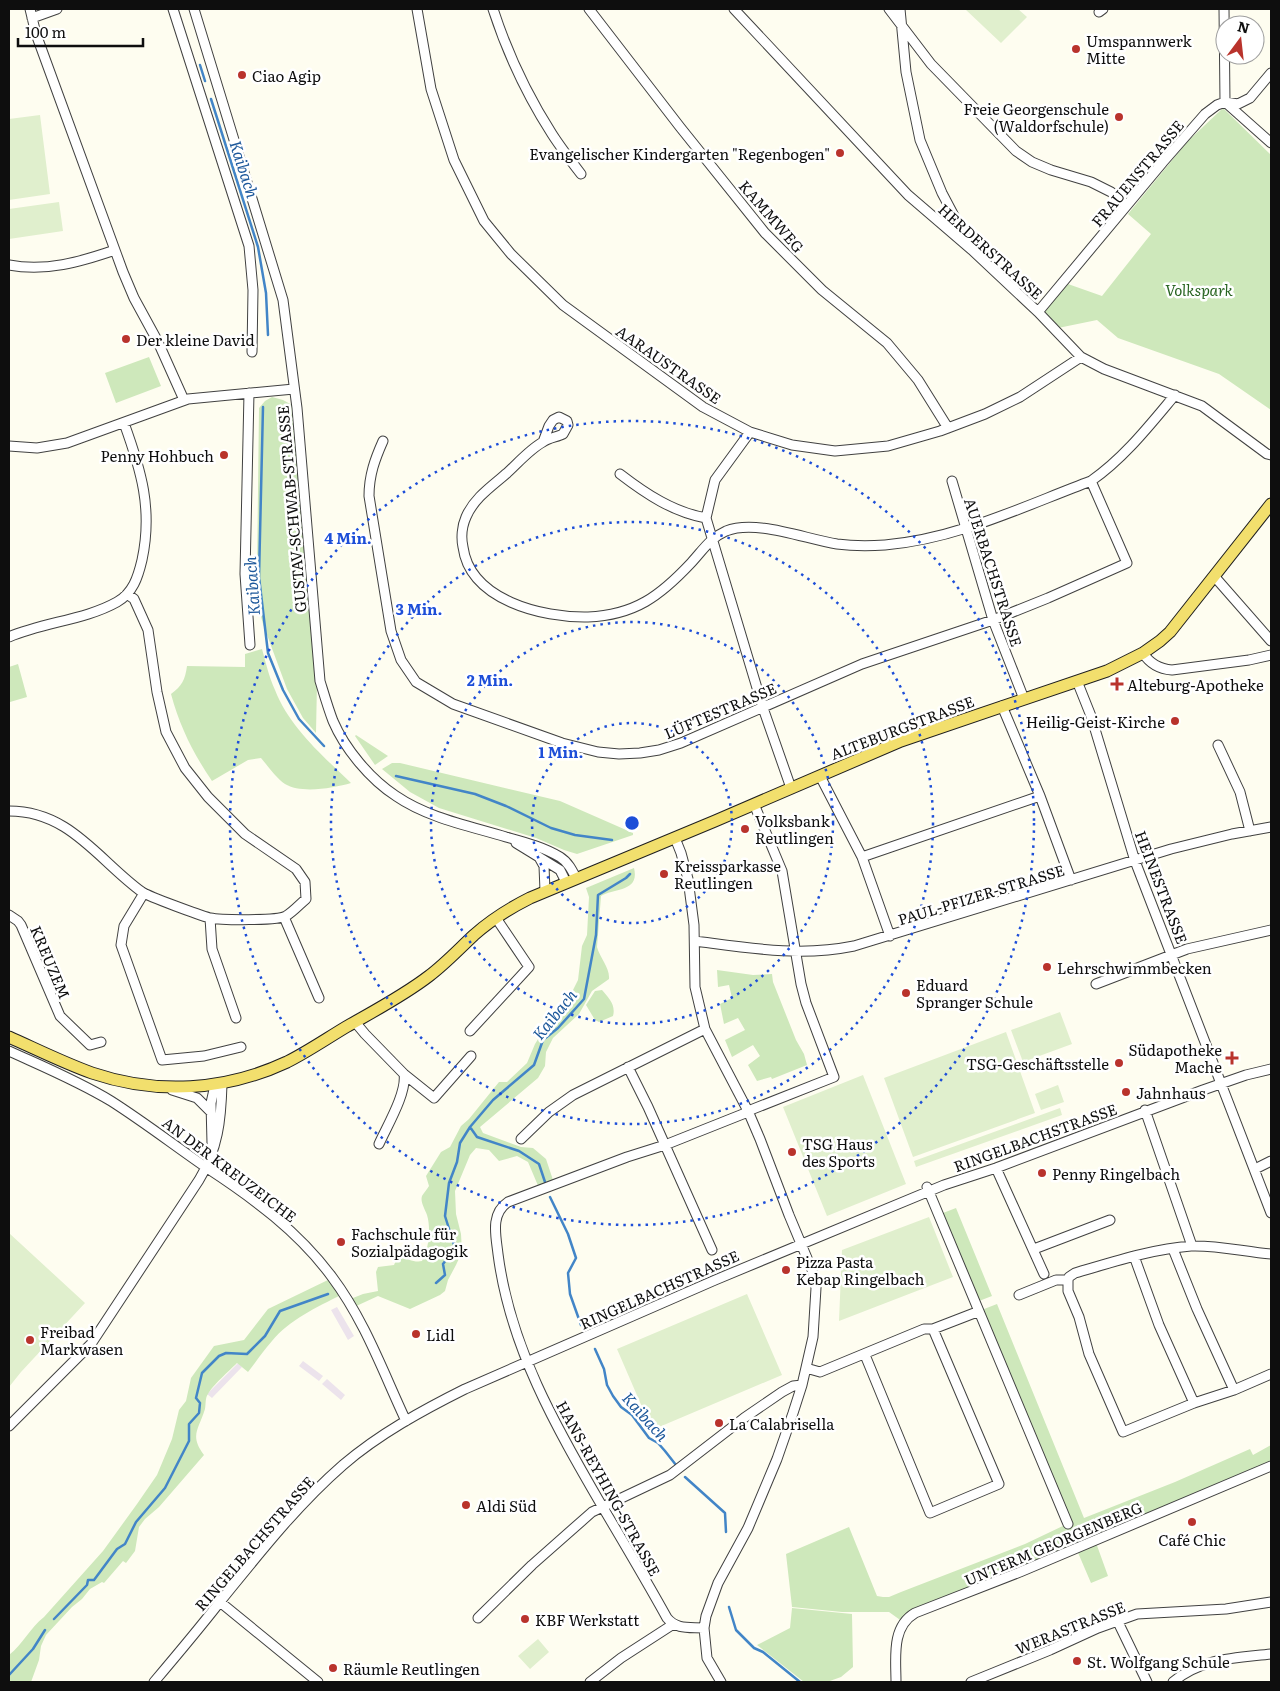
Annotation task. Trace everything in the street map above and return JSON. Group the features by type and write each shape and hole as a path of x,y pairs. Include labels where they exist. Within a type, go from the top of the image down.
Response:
{"main road":[{"name":"ALTEBURGSTRASSE","path":"9,1037 92,1073 134,1084 162,1088 219,1084 260,1073 289,1061 423,980 476,934 520,902 675,838 911,736 1107,671 1143,653 1170,632 1271,504"}],"street":[{"path":"57,9 31,13 36,34 134,298 158,342 184,400"},
{"path":"173,9 248,246 253,290 252,352"},
{"name":"GUSTAV-SCHWAB-STRASSE","path":"194,9 283,300 294,389 320,681 334,722 348,747 369,773 396,796 436,815 527,843 560,857 569,865 571,880"},
{"name":"AARAUSTRASSE","path":"417,9 431,89 454,160 484,221 511,254 563,305 703,406 750,432 792,445 835,451 888,446 948,428 986,414 1020,397 1081,358"},
{"path":"493,9 503,38 536,108 553,136 581,174"},
{"name":"KAMMWEG","path":"590,9 680,127 765,233 822,290 887,344 918,380 948,428"},
{"name":"HERDERSTRASSE","path":"734,9 773,48 820,102 908,195 972,250 1038,312 1081,358 1104,369 1202,406 1267,454 1271,455"},
{"path":"889,9 950,85 1016,151 1032,162 1051,170 1091,182 1111,192 1128,205"},
{"path":"900,9 906,72 920,140 942,193 972,250"},
{"path":"1224,9 1225,102 1271,143"},
{"name":"FRAUENSTRASSE","path":"1038,312 1205,114 1217,105 1225,102 1238,104 1250,98 1271,73"},
{"path":"200,91 217,85"},
{"path":"9,265 27,268 55,267 80,262 115,250"},
{"path":"9,446 38,448 59,445 86,437 184,400 294,389"},
{"path":"249,393 245,574 250,645"},
{"path":"543,442 476,500 465,518 462,539 464,557 472,574 484,587 508,601 527,608 558,615 610,615 634,608 665,589 692,562 712,538 728,530 751,527 765,528 839,544 884,545 965,530 1091,480 1139,438 1175,396"},
{"path":"9,637 37,626 100,610 120,600 128,594 133,586 140,568 145,545 146,515 141,474 124,423"},
{"path":"750,432 715,480 706,518 763,708 791,788"},
{"name":"LÜFTESTRASSE","path":"383,440 373,463 369,481 369,496 391,632 401,660 416,682 439,697 462,708 562,743 598,752 619,754 659,750 681,743 862,664 992,620 1048,598 1127,563 1091,480"},
{"path":"620,474 650,496 670,507 691,515 706,518"},
{"name":"AUERBACHSTRASSE","path":"952,481 992,620 1024,699"},
{"path":"1214,576 1271,641"},
{"path":"9,811 48,818 73,831 144,893 210,918 248,919 284,917 306,899 305,882 296,869 245,834 184,768 166,732 157,692 148,630 134,599 128,594"},
{"path":"1143,653 1148,661 1154,665 1172,670 1249,660 1271,655"},
{"name":"HEINESTRASSE","path":"1078,681 1135,860 1271,1213"},
{"path":"1002,706 1040,796 1071,880"},
{"path":"1218,745 1240,792 1250,831"},
{"path":"820,776 862,857 890,936"},
{"path":"862,857 1040,796"},
{"path":"665,1145 834,1077 806,1003 795,952 782,871 754,804"},
{"name":"PAUL-PFIZER-STRASSE","path":"695,941 795,952 840,949 890,936 1184,846 1271,827"},
{"name":"GUSTAV-SCHWAB-STRASSE","path":"508,838 560,870 571,880"},
{"path":"675,838 686,870 695,941 695,988 705,1029 748,1111 767,1155 812,1270 816,1288 813,1337 802,1385 781,1448 765,1490 748,1528 718,1583 706,1616 704,1628 707,1658 721,1682"},
{"path":"537,855 544,866 545,891"},
{"path":"144,893 124,926 122,945 162,1060 204,1056 242,1047"},
{"name":"KREUZEM","path":"9,915 21,925 60,1016 90,1045 101,1042"},
{"path":"284,917 319,998"},
{"path":"210,918 212,949 236,1018"},
{"path":"470,1030 529,967 496,918"},
{"path":"1096,984 1187,949 1271,930"},
{"path":"355,1022 404,1074 434,1098 471,1056"},
{"path":"521,1139 561,1102 705,1029"},
{"name":"AN DER KREUZEICHE","path":"9,1052 53,1070 103,1096 207,1167 273,1215 296,1236 322,1264 344,1294 361,1322 406,1421"},
{"path":"628,1067 712,1250"},
{"name":"RINGELBACHSTRASSE","path":"154,1682 292,1516 319,1488 344,1464 406,1421 465,1389 928,1189 996,1168 1145,1110 1222,1083 1271,1069"},
{"path":"379,1144 397,1105 405,1080 404,1074"},
{"path":"212,1154 211,1112 219,1084"},
{"path":"9,1426 91,1344 207,1167 220,1125 219,1084"},
{"path":"162,1088 194,1096 205,1104 211,1112"},
{"path":"1145,1110 1192,1246"},
{"name":"HANS-REYHING-STRASSE","path":"665,1145 627,1156 508,1202 500,1209 496,1223 500,1272 512,1321 527,1363 556,1426 672,1624"},
{"path":"1255,1170 1271,1161"},
{"path":"996,1168 1044,1274"},
{"path":"928,1189 1068,1524"},
{"path":"1034,1249 1110,1220"},
{"path":"1271,1254 1219,1247 1192,1246 1134,1256 1075,1273 1068,1277 1068,1291 1079,1317 1089,1354 1123,1432 1271,1374"},
{"path":"1173,1249 1197,1309 1234,1390"},
{"path":"1134,1256 1159,1325 1194,1403"},
{"path":"1019,1295 1056,1280 1068,1280"},
{"path":"806,1368 811,1371 820,1372 924,1329 933,1329 977,1312"},
{"path":"865,1355 930,1512 999,1484 933,1329"},
{"path":"478,1618 584,1518 602,1506 670,1475 778,1394 802,1385"},
{"name":"UNTERM GEORGENBERG","path":"896,1682 897,1638 903,1622 915,1613 1020,1572 1271,1466"},
{"path":"220,1602 318,1682"},
{"name":"WERASTRASSE","path":"971,1682 1117,1620 1149,1612 1226,1609 1271,1602"},
{"path":"1117,1620 1147,1682"},
{"path":"590,1682 672,1624 679,1627 704,1628"},
{"path":"1173,1682 1183,1674 1213,1661 1271,1654"}],"shaded area":[{"path":"337,1307 354,1336 348,1340 331,1310"},
{"path":"303,1361 323,1376 319,1381 299,1366"},
{"path":"238,1363 242,1367 212,1398 207,1394"},
{"path":"327,1379 345,1395 341,1400 322,1384"}],"green space":[{"path":"965,9 1018,9 1027,17 1001,43"},
{"name":"Volkspark","path":"1223,108 1271,155 1271,410 1219,374 1118,338 1097,320 1058,328 1041,314 1068,284 1102,296 1151,234 1128,214 1187,142"},
{"path":"40,115 50,194 9,200 9,119"},
{"path":"59,202 63,231 9,239 9,209"},
{"path":"149,357 161,386 116,403 105,373"},
{"path":"272,397 292,405 317,683 316,733 303,718 287,689 259,609 257,573 259,408"},
{"path":"262,649 273,685 289,717 308,740 351,783 318,789 292,787 278,779 261,758 248,760 212,781 188,739 171,694 182,682 187,666 245,667 245,654"},
{"path":"18,664 27,697 10,702 9,667"},
{"path":"356,735 388,756 375,765"},
{"path":"392,763 400,763 560,801 633,833 633,835 577,854 536,838 439,808 410,792 382,769"},
{"path":"634,868 635,876 630,885 601,896 597,947 608,971 609,979 592,991 579,1014 553,1038 546,1052 545,1066 538,1078 480,1127 483,1133 521,1147 533,1148 546,1159 554,1183 539,1188 528,1162 517,1156 499,1161 489,1150 476,1148 470,1155 455,1191 456,1214 461,1234 462,1252 448,1280 445,1291 410,1309 378,1296 352,1308 348,1300 378,1291 376,1272 378,1267 394,1265 397,1258 422,1261 428,1245 429,1232 427,1215 422,1201 422,1196 429,1186 426,1176 441,1152 450,1147 461,1126 499,1082 507,1082 527,1063 540,1036 563,1013 564,1004 578,980 582,946 587,935 589,897 586,888"},
{"path":"717,970 753,975 772,974 773,982 807,1065 772,1079 771,1077 757,1081 748,1065 760,1056 753,1045 732,1057 725,1040 745,1030 738,1018 724,1024 720,1004 732,998 729,985 718,987"},
{"path":"602,990 611,1002 614,1012 613,1016 599,1022 595,1020 586,1005 595,991"},
{"path":"1060,1012 1072,1044 1023,1062 1011,1030"},
{"path":"1006,1032 1035,1113 913,1157 884,1078"},
{"path":"863,1075 906,1184 827,1216 783,1107"},
{"path":"1058,1085 1064,1102 1041,1110 1035,1094"},
{"path":"1060,1108 1062,1115 916,1167 914,1161"},
{"path":"956,1208 992,1296 979,1301 943,1213"},
{"path":"929,1217 953,1277 839,1321 842,1250"},
{"name":"Freibad Markwasen","path":"9,1233 85,1303 9,1387"},
{"path":"330,1279 341,1295 304,1315 279,1333 248,1372 237,1363 210,1391 206,1397 205,1409 196,1437 199,1448 204,1455 139,1527 135,1551 126,1563 123,1561 104,1583 102,1582 90,1589 46,1635 31,1682 9,1682 9,1655 103,1551 157,1475 172,1439 179,1410 186,1401 191,1378 214,1346 244,1340 268,1309"},
{"path":"747,1294 782,1375 652,1430 617,1349"},
{"path":"997,1304 1084,1518 1175,1482 1250,1449 1253,1455 1271,1445 1271,1466 1095,1540 1108,1576 1091,1583 1076,1548 903,1622 889,1612 842,1612 792,1607 786,1554 849,1527 877,1596 889,1597 1025,1544 1067,1524 979,1311"},
{"path":"792,1608 852,1614 853,1667 841,1677 827,1682 804,1682 757,1645 790,1628"},
{"path":"538,1639 549,1652 530,1669 518,1656"}],"waterway":[{"name":"Kaibach","path":"200,65 205,81"},
{"name":"Kaibach","path":"211,99 258,247 266,293 268,335"},
{"name":"Kaibach","path":"263,407 259,577 268,653 283,690 299,719 324,746"},
{"name":"Kaibach","path":"396,776 475,794 506,806 551,828 575,835 612,840"},
{"name":"Kaibach","path":"436,1283 445,1275 443,1264 455,1248 445,1216 449,1183 457,1162 460,1143 470,1127 493,1100 534,1065 543,1040 558,1028 584,999 596,935 598,895 630,874"},
{"name":"Kaibach","path":"470,1127 477,1137 519,1151 539,1164 545,1182"},
{"name":"Kaibach","path":"550,1197 568,1234 576,1258 568,1273 570,1294 581,1325"},
{"path":"54,1619 87,1585 88,1580 94,1580 117,1549 125,1544 136,1522 165,1488 189,1441 189,1424 199,1413 200,1403 196,1398 202,1373 219,1356 226,1353 247,1354 265,1336 280,1311 328,1294"},
{"name":"Kaibach","path":"595,1349 604,1369 607,1385 613,1396 621,1407 632,1415 649,1438 658,1443 676,1465"},
{"name":"Kaibach","path":"685,1477 725,1513 726,1532"},
{"name":"Kaibach","path":"729,1607 736,1630 754,1648 763,1652 800,1682"},
{"path":"9,1675 33,1649 45,1630"}],"place":[{"name":"Umspannwerk Mitte","path":"1076,49"},
{"name":"Ciao Agip","path":"242,75"},
{"name":"Freie Georgenschule (Waldorfschule)","path":"1119,117"},
{"name":"Evangelischer Kindergarten \"Regenbogen\"","path":"840,153"},
{"name":"Der kleine David","path":"126,339"},
{"name":"Penny Hohbuch","path":"224,455"},
{"name":"Alteburg-Apotheke","path":"1117,684"},
{"name":"Heilig-Geist-Kirche","path":"1175,721"},
{"name":"Volksbank Reutlingen","path":"745,829"},
{"name":"Kreissparkasse Reutlingen","path":"664,874"},
{"name":"Lehrschwimmbecken","path":"1047,967"},
{"name":"Eduard Spranger Schule","path":"906,993"},
{"name":"Südapotheke Mache","path":"1232,1058"},
{"name":"TSG-Geschäftsstelle","path":"1119,1063"},
{"name":"Jahnhaus","path":"1126,1092"},
{"name":"TSG Haus des Sports","path":"792,1152"},
{"name":"Penny Ringelbach","path":"1042,1173"},
{"name":"Fachschule für Sozialpädagogik","path":"341,1242"},
{"name":"Pizza Pasta Kebap Ringelbach","path":"786,1270"},
{"name":"Lidl","path":"416,1334"},
{"name":"Freibad Markwasen","path":"30,1340"},
{"name":"La Calabrisella","path":"719,1423"},
{"name":"Aldi Süd","path":"466,1505"},
{"name":"Café Chic","path":"1192,1522"},
{"name":"KBF Werkstatt","path":"525,1619"},
{"name":"St. Wolfgang Schule","path":"1077,1661"},
{"name":"Räumle Reutlingen","path":"333,1668"}]}
